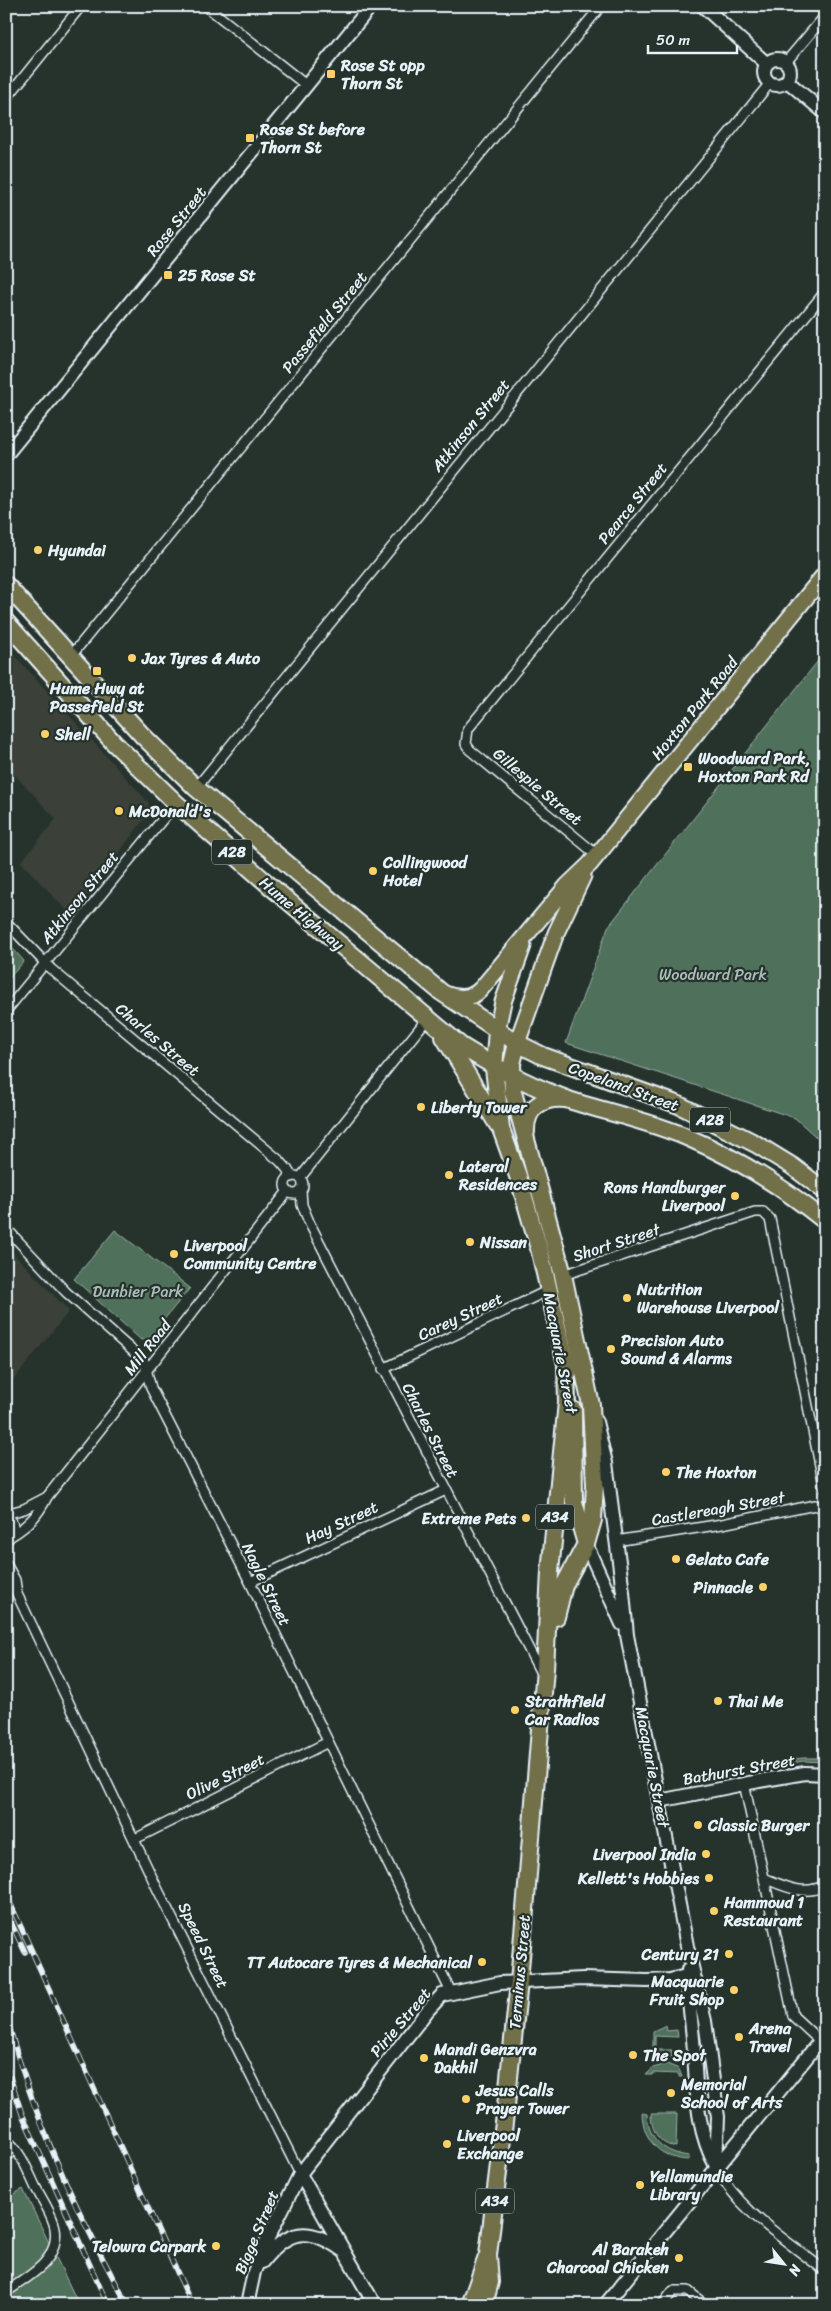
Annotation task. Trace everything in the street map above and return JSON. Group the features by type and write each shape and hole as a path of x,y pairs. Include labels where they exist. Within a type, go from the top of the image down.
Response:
{"highway":[{"name":"Hume Highway","path":"6,585 142,735 196,788 441,992 497,1030"},
{"name":"Hume Highway","path":"6,622 114,743 176,803 433,1024 494,1068 511,1076"},
{"path":"433,1024 501,1129"},
{"name":"Copeland Street","path":"497,1030 517,1043 569,1067 653,1095 715,1122 792,1166 825,1191"},
{"name":"A34","path":"494,1068 497,1030"},
{"name":"A34","path":"511,1076 517,1043"},
{"name":"Macquarie Street","path":"494,1068 501,1129 520,1185 550,1290 566,1365 574,1418 574,1502 586,1544"},
{"name":"Copeland Street","path":"511,1076 571,1100 663,1128 710,1147 774,1182 825,1221"},
{"name":"Macquarie Street","path":"511,1076 513,1092 526,1142 563,1275 591,1405"},
{"path":"526,1142 526,1121 534,1107 554,1099 571,1100"},
{"name":"Terminus Street","path":"490,2282 488,2255 519,1982 545,1675 551,1562 567,1402 566,1365"},
{"name":"Terminus Street","path":"545,1675 561,1594 586,1544 595,1503 591,1405"},
{"path":"470,2305 488,2255"},
{"name":"A34","path":"484,2305 490,2282"}],"main road":[{"name":"Hoxton Park Road","path":"441,992 457,998 477,994 567,886 594,860 825,574"},
{"name":"Hoxton Park Road","path":"517,1043 556,933 594,860"},
{"name":"Hoxton Park Road","path":"497,1030 503,1002 519,956 542,915"}],"street":[{"path":"6,99 81,6"},
{"path":"206,6 307,86"},
{"name":"Rose Street","path":"6,455 372,6"},
{"name":"Passefield Street","path":"70,656 601,6"},
{"path":"703,6 767,64"},
{"path":"786,62 825,16"},
{"path":"776,59 786,62 791,71 788,81 776,85 770,83 764,74 767,64 776,59"},
{"path":"788,81 825,113"},
{"name":"Atkinson Street","path":"196,788 770,83"},
{"name":"Pearce Street","path":"466,736 468,729 478,715 825,292"},
{"name":"Gillespie Street","path":"466,736 466,744 470,750 594,860"},
{"name":"Atkinson Street","path":"6,1011 176,803"},
{"name":"Charles Street","path":"6,922 46,964 280,1162 296,1178"},
{"path":"296,1178 303,1183 301,1191 294,1194 288,1191 286,1182 296,1178 433,1024"},
{"name":"Mill Road","path":"8,1539 26,1527 38,1514 47,1497 288,1191"},
{"name":"Charles Street","path":"301,1191 302,1205 310,1224 383,1369 545,1675"},
{"name":"Short Street","path":"563,1275 755,1212 763,1212 770,1219 825,1490"},
{"name":"Nagle Street","path":"6,1228 66,1292 144,1361 151,1388 250,1582 451,1992"},
{"name":"Carey Street","path":"383,1369 550,1290"},
{"name":"Macquarie Street","path":"591,1405 603,1446 627,1635 691,1975 705,2021 718,2117 716,2167"},
{"name":"Hay Street","path":"250,1582 446,1490"},
{"name":"Mill Road","path":"6,1514 24,1509 47,1497"},
{"name":"Castlereagh Street","path":"616,1541 722,1524 815,1505 825,1509"},
{"path":"6,1514 13,1524 8,1539"},
{"name":"Macquarie Street","path":"586,1544 627,1635"},
{"name":"Speed Street","path":"6,1564 15,1580 17,1594"},
{"name":"Speed Street","path":"6,1582 17,1594 300,2174 375,2305"},
{"name":"Olive Street","path":"135,1839 328,1742"},
{"name":"Bathurst Street","path":"659,1801 744,1783 806,1773 825,1774"},
{"path":"605,2305 822,2038 793,2016 744,1783"},
{"path":"764,1878 800,1891 808,1891 825,1885"},
{"name":"Pirie Street","path":"300,2174 428,2010 442,1995 519,1982 647,1981 691,1975"},
{"path":"6,2140 24,2164 55,2227 54,2244 50,2257 45,2264 6,2292"},
{"path":"716,2167 729,2189 746,2207 825,2271"},
{"name":"Bigge Street","path":"247,2305 254,2272 276,2221 300,2174"},
{"path":"254,2272 279,2244 298,2234 318,2236 347,2254"},
{"name":"Terminus Street","path":"488,2305 490,2282"},
{"path":"662,2305 673,2291 688,2291 705,2305"}],"shaded area":[{"path":"6,646 148,802 150,811 72,916 21,862 56,819 15,775 6,781"},
{"path":"6,1246 69,1311 6,1389"}],"green space":[{"name":"Woodward Park","path":"825,652 825,1145 795,1118 566,1043 608,927"},
{"path":"6,941 24,961 6,982"},
{"name":"Dunbier Park","path":"115,1230 190,1288 148,1339 141,1340 74,1279"},
{"path":"803,1758 825,1758 825,1762 804,1761 776,1765 775,1762"},
{"path":"741,1768 741,1771 684,1781 684,1778"},
{"path":"666,2025 667,2031 677,2030 678,2037 655,2036 655,2050 672,2050 672,2057 661,2057 653,2054 653,2031"},
{"path":"667,2064 679,2069 682,2077 679,2077 679,2074 653,2073 652,2075 646,2075 653,2068"},
{"path":"642,2113 647,2114 650,2131 659,2143 672,2152 689,2156 689,2160 670,2156 655,2147 646,2132"},
{"path":"651,2114 677,2114 676,2147 670,2146 657,2136 651,2120"},
{"path":"23,2189 79,2305 6,2305 6,2199"}],"railway":[{"path":"6,1894 192,2305"},
{"path":"6,1912 25,1952"},
{"path":"6,2015 29,2091 58,2164 91,2235 128,2305"},
{"path":"6,2065 22,2114 108,2305"}],"place":[{"name":"Rose St opp Thorn St","path":"331,74"},
{"name":"Rose St before Thorn St","path":"250,138"},
{"name":"25 Rose St","path":"168,275"},
{"name":"Hyundai","path":"38,550"},
{"name":"Jax Tyres & Auto","path":"132,658"},
{"name":"Hume Hwy at Passefield St","path":"97,671"},
{"name":"Shell","path":"45,734"},
{"name":"Woodward Park, Hoxton Park Rd","path":"688,767"},
{"name":"McDonald's","path":"119,811"},
{"name":"Collingwood Hotel","path":"373,871"},
{"name":"Liberty Tower","path":"421,1107"},
{"name":"Lateral Residences","path":"449,1175"},
{"name":"Rons Handburger Liverpool","path":"735,1196"},
{"name":"Nissan","path":"470,1242"},
{"name":"Liverpool Community Centre","path":"174,1254"},
{"name":"Nutrition Warehouse Liverpool","path":"627,1298"},
{"name":"Precision Auto Sound & Alarms","path":"611,1349"},
{"name":"The Hoxton","path":"666,1472"},
{"name":"Extreme Pets","path":"526,1518"},
{"name":"Gelato Cafe","path":"676,1559"},
{"name":"Pinnacle","path":"763,1587"},
{"name":"Thai Me","path":"718,1701"},
{"name":"Strathfield Car Radios","path":"515,1710"},
{"name":"Classic Burger","path":"698,1825"},
{"name":"Liverpool India","path":"706,1854"},
{"name":"Kellett's Hobbies","path":"709,1878"},
{"name":"Hammoud 1 Restaurant","path":"714,1911"},
{"name":"Century 21","path":"729,1954"},
{"name":"TT Autocare Tyres & Mechanical","path":"482,1962"},
{"name":"Macquarie Fruit Shop","path":"734,1990"},
{"name":"Arena Travel","path":"739,2037"},
{"name":"The Spot","path":"633,2055"},
{"name":"Mandi Genzvra Dakhil","path":"424,2058"},
{"name":"Memorial School of Arts","path":"671,2093"},
{"name":"Jesus Calls Prayer Tower","path":"466,2099"},
{"name":"Liverpool Exchange","path":"447,2144"},
{"name":"Yellamundie Library","path":"640,2185"},
{"name":"Telowra Carpark","path":"216,2246"},
{"name":"Al Barakeh Charcoal Chicken","path":"679,2258"}]}
